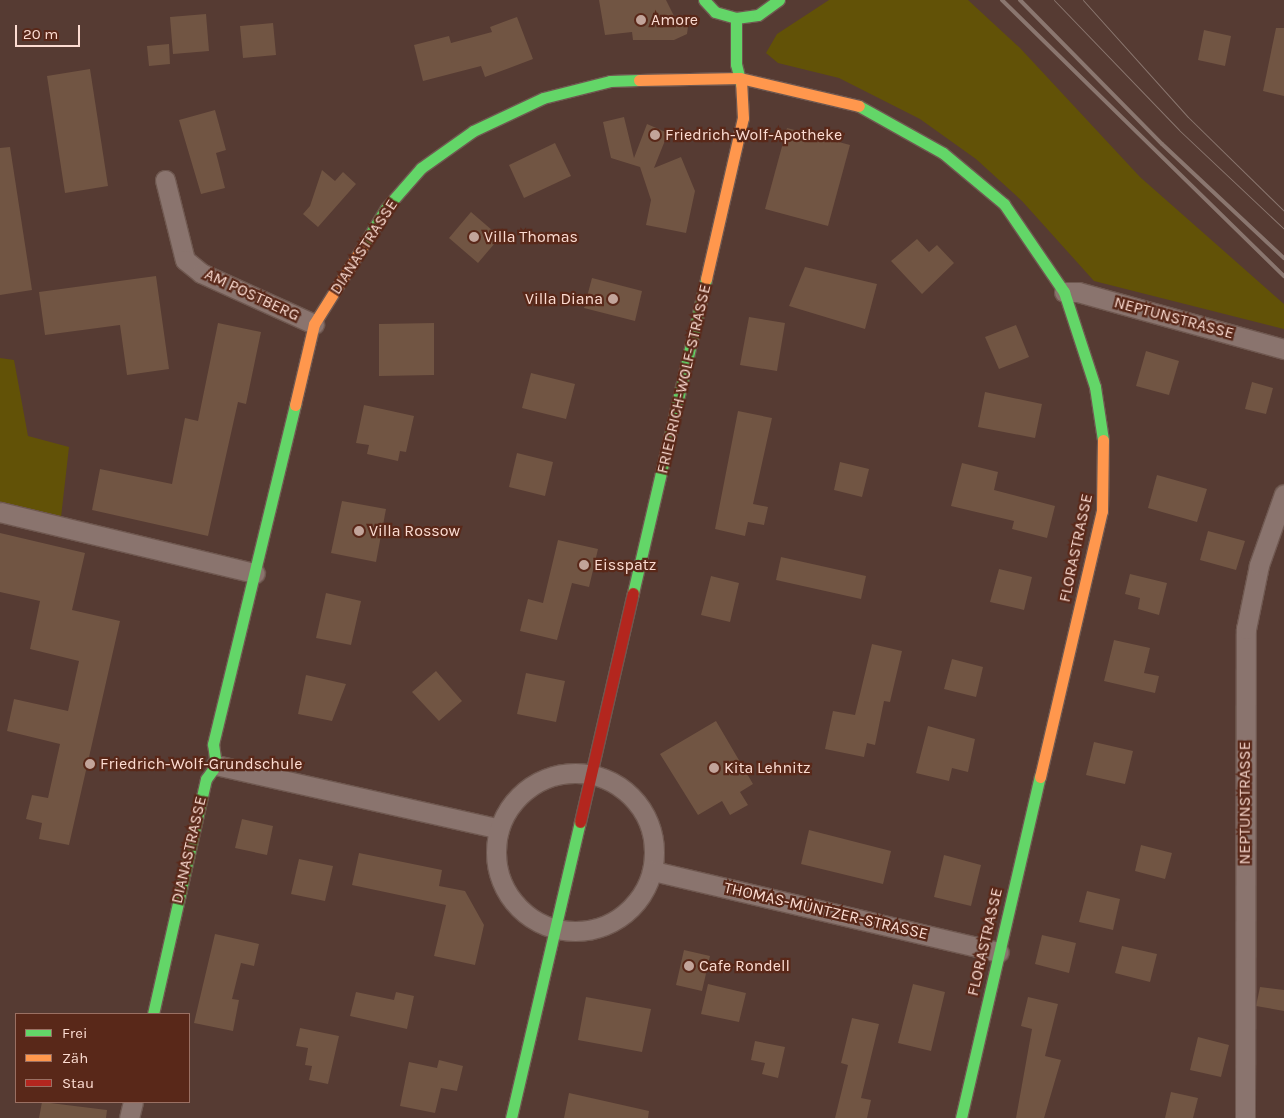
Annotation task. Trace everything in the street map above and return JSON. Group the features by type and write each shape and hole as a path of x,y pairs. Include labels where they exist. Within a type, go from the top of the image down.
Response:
{"street":[{"path":"704,0 715,12 736,18 758,15 779,0"},
{"name":"FRIEDRICH-WOLF-STRASSE","path":"510,1118 552,928 590,774 743,118 745,98 740,78 736,18"},
{"name":"FLORASTRASSE","path":"740,78 856,105 943,153 1004,204 1064,292 1103,424 1102,511 961,1118"},
{"name":"DIANASTRASSE","path":"153,1013 206,779 216,765 214,744 314,324 386,208 421,168 473,131 543,98 610,81 740,78"},
{"name":"AM POSTBERG","path":"165,180 185,260 202,273 314,324"},
{"name":"NEPTUNSTRASSE","path":"1064,292 1087,294 1284,349"},
{"name":"NEPTUNSTRASSE","path":"1245,1118 1246,629 1259,565 1284,494"},
{"path":"0,512 255,573"},
{"path":"216,765 499,829"},
{"path":"569,772 590,774 628,792 642,808 655,849 653,871 640,898 619,918 591,930 552,928 518,908 506,890 497,864 499,829 506,811 533,784 569,772"},
{"name":"THOMAS-MÜNTZER-STRASSE","path":"653,871 999,952"},
{"path":"129,1118 133,1103"}],"shaded area":[{"path":"829,0 968,0 1020,48 1140,177 1284,304 1284,329 1094,281 1022,201 976,159 920,119 839,78 778,63 766,53 777,34"},
{"path":"0,358 14,360 28,436 69,447 59,535 0,521"}],"building":[{"name":"Amore","path":"599,0 666,0 676,20 684,20 688,27 687,34 674,40 633,40 632,32 605,35"},
{"path":"206,14 209,51 173,54 170,17"},
{"path":"517,17 533,59 485,77 481,66 423,81 414,45 449,36 451,43 492,32 490,27"},
{"path":"273,23 276,55 243,58 240,26"},
{"path":"1276,28 1284,28 1284,96 1263,91"},
{"path":"1204,30 1231,36 1225,66 1198,60"},
{"path":"169,44 170,64 149,66 147,46"},
{"path":"90,69 108,186 65,193 47,76"},
{"path":"215,110 226,150 216,153 225,188 201,194 179,120"},
{"path":"624,117 634,158 647,124 668,133 654,168 681,157 695,191 686,233 646,225 651,200 640,167 611,158 603,122"},
{"path":"787,128 850,145 828,226 765,209"},
{"path":"555,143 571,176 524,198 509,165"},
{"path":"10,147 32,290 0,295 0,148"},
{"path":"322,170 335,181 343,172 356,184 318,227 303,214 310,206"},
{"name":"Villa Thomas","path":"471,212 500,237 478,263 449,238"},
{"path":"917,239 929,252 937,245 954,263 922,294 891,261"},
{"path":"805,267 877,284 865,329 789,306"},
{"path":"156,276 169,369 127,375 120,325 45,335 39,292"},
{"name":"Villa Diana","path":"592,278 642,291 635,321 584,308"},
{"path":"749,317 785,323 777,371 740,365"},
{"path":"218,323 261,332 246,404 238,402 208,536 92,510 100,469 172,484 185,418 198,421"},
{"path":"434,323 434,375 379,376 379,324"},
{"path":"1016,325 1029,357 999,369 985,337"},
{"path":"1146,351 1179,361 1169,395 1136,386"},
{"path":"531,373 575,384 566,419 522,408"},
{"path":"1252,382 1273,388 1266,414 1245,409"},
{"path":"985,392 1042,404 1035,438 978,427"},
{"path":"364,405 414,416 406,452 400,451 398,461 367,454 369,445 356,443"},
{"path":"738,411 772,418 753,504 768,507 764,525 748,522 745,536 715,529"},
{"path":"517,453 553,462 545,496 509,487"},
{"path":"840,462 869,469 862,497 834,490"},
{"path":"962,463 998,472 994,490 1055,506 1047,538 1012,529 1014,521 951,506"},
{"path":"1157,475 1207,489 1197,522 1148,508"},
{"name":"Villa Rossow","path":"342,501 386,509 376,562 331,553"},
{"path":"1208,531 1245,541 1236,570 1200,560"},
{"path":"0,533 85,553 72,610 120,621 69,845 39,839 42,823 26,819 32,795 48,798 60,744 7,731 14,699 68,711 79,661 30,649 40,601 0,592"},
{"path":"558,540 598,549 589,587 572,583 557,640 520,631 528,599 543,603"},
{"path":"781,557 866,576 861,599 776,580"},
{"path":"999,569 1032,577 1024,610 990,602"},
{"path":"1130,574 1167,583 1159,615 1138,609 1140,598 1125,594"},
{"path":"711,576 739,583 730,622 701,615"},
{"path":"326,593 361,601 351,645 316,638"},
{"path":"1114,640 1150,648 1144,673 1159,676 1155,693 1104,681"},
{"path":"872,644 902,651 890,702 884,701 875,745 867,743 864,757 825,749 833,711 855,715"},
{"path":"952,659 983,667 976,697 944,689"},
{"path":"436,671 462,701 439,721 412,692"},
{"path":"526,673 565,681 556,722 517,714"},
{"path":"306,675 346,684 332,721 298,714"},
{"path":"716,721 753,784 740,792 748,805 730,815 722,801 698,815 660,754"},
{"path":"928,726 975,739 968,772 952,768 949,781 916,773"},
{"path":"1094,742 1133,751 1125,784 1086,775"},
{"path":"242,819 273,826 267,855 235,848"},
{"path":"809,830 891,851 883,884 801,864"},
{"path":"1141,845 1172,853 1165,879 1135,871"},
{"path":"359,853 442,870 439,886 465,891 484,925 475,965 434,956 446,905 352,885"},
{"path":"944,855 981,865 971,906 934,897"},
{"path":"299,859 333,866 325,901 291,894"},
{"path":"1087,891 1120,899 1113,930 1079,922"},
{"path":"215,934 259,944 254,966 241,963 232,999 239,1000 233,1031 194,1023"},
{"path":"1042,935 1076,943 1069,973 1035,964"},
{"path":"1122,946 1157,954 1150,982 1115,973"},
{"path":"684,950 710,956 702,991 676,985"},
{"path":"708,984 746,993 739,1022 701,1014"},
{"path":"913,984 945,992 931,1051 898,1043"},
{"path":"1260,987 1284,990 1284,1011 1256,1006"},
{"path":"356,992 394,1000 396,992 414,996 407,1029 350,1016"},
{"path":"586,997 651,1009 642,1052 578,1040"},
{"path":"1028,997 1058,1004 1045,1056 1061,1060 1044,1118 1016,1118 1032,1029 1021,1026"},
{"path":"852,1018 879,1024 861,1098 871,1100 867,1118 835,1118 848,1065 841,1063"},
{"path":"300,1028 339,1036 328,1084 309,1080 312,1066 305,1065 308,1048 296,1046"},
{"path":"1198,1037 1229,1045 1221,1077 1190,1070"},
{"path":"755,1041 785,1047 778,1078 762,1074 765,1063 751,1060"},
{"path":"439,1060 463,1066 457,1091 441,1088 435,1113 400,1106 409,1062 437,1068"},
{"path":"1171,1092 1198,1098 1193,1118 1165,1118"},
{"path":"569,1093 649,1111 648,1118 564,1118"},
{"path":"42,1103 107,1110 106,1118 39,1118"}],"tram line":[{"path":"1054,0 1179,130 1284,229"},
{"path":"1083,0 1188,117 1284,211"}],"railway":[{"path":"1002,0 1284,276"},
{"path":"1020,0 1162,144 1284,258"}],"traffic: fast":[{"path":"704,0 715,12 736,18 758,15 779,0"},
{"path":"736,18 736,64 741,84"},
{"path":"363,246 386,208 421,168 473,131 543,98 610,81 639,80"},
{"path":"859,106 943,153 1004,204 1064,292 1095,387 1103,440"},
{"path":"633,593 706,279"},
{"path":"153,1013 206,779 216,765 213,744 295,405"},
{"path":"961,1118 1040,777"},
{"path":"511,1118 580,822"}],"traffic: slow":[{"path":"639,80 740,78 859,106"},
{"path":"706,279 743,118 741,84"},
{"path":"295,405 314,324 363,246"},
{"path":"1040,777 1102,511 1103,440"}],"traffic: jam":[{"path":"580,822 633,593"}],"place":[{"name":"Amore","path":"641,20"},
{"name":"Friedrich-Wolf-Apotheke","path":"655,135"},
{"name":"Villa Thomas","path":"474,237"},
{"name":"Villa Diana","path":"613,299"},
{"name":"Villa Rossow","path":"359,531"},
{"name":"Eisspatz","path":"584,565"},
{"name":"Friedrich-Wolf-Grundschule","path":"90,764"},
{"name":"Kita Lehnitz","path":"714,768"},
{"name":"Cafe Rondell","path":"689,966"}]}
